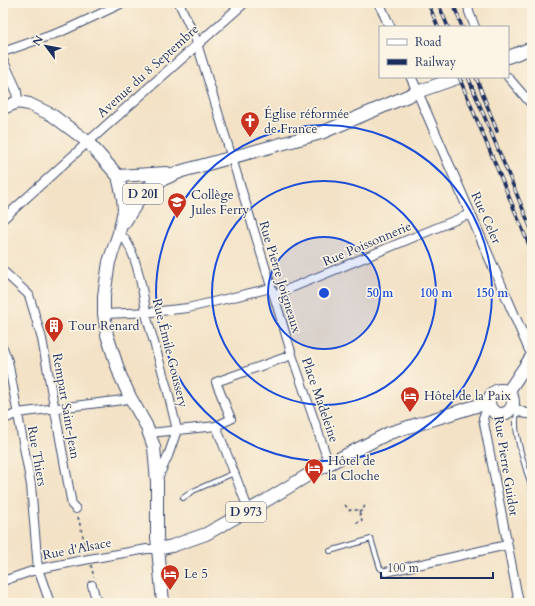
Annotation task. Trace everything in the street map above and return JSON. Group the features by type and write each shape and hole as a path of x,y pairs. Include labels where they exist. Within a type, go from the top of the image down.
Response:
{"main road":[{"path":"509,57 532,48"},
{"name":"D 20I","path":"119,233 136,203 155,182 232,157 321,133 417,92 457,78"},
{"path":"3,108 18,102 29,104 52,115 88,142 118,176 124,198 124,210 119,233 107,272 104,296 104,314 111,349 120,375 130,397 150,433 154,446 157,482 158,549 163,603"},
{"name":"D 20I","path":"118,176 139,176 182,172"},
{"path":"508,392 532,356"},
{"path":"501,390 508,392 512,398 515,409 501,415 492,411 489,404 490,396 501,390"},
{"name":"D 973","path":"158,549 195,538 249,511 329,464 388,433 476,406 489,404"}],"street":[{"path":"3,52 63,31 123,3"},
{"name":"Rue Pierre Joigneaux","path":"179,3 196,37 197,45 292,355"},
{"name":"Avenue du 8 Septembre","path":"88,142 244,3"},
{"path":"379,3 390,26"},
{"path":"468,3 469,12 475,26"},
{"path":"3,61 16,89 18,102"},
{"name":"Rue Celer","path":"411,78 529,349 532,352"},
{"path":"509,78 532,105"},
{"path":"3,219 88,142"},
{"name":"Rue Poissonnerie","path":"104,314 188,308 272,292 470,214"},
{"name":"Rue Émile Goussery","path":"119,233 125,237 133,253 177,430"},
{"name":"Rempart Saint-Jean","path":"3,271 29,295 42,339 72,505 76,509"},
{"name":"Rue Thiers","path":"3,348 8,361 31,485 38,569 50,603"},
{"name":"Place Madeleine","path":"216,426 231,419 216,382 292,355 329,464"},
{"path":"3,420 17,413 123,400 130,397"},
{"name":"Rue Pierre Guidot","path":"489,404 483,418 519,603"},
{"path":"515,409 532,414"},
{"path":"150,433 216,426 249,511"},
{"path":"157,482 177,430"},
{"path":"386,572 507,545"},
{"name":"Rue d'Alsace","path":"3,582 38,569 147,549 158,549"},
{"path":"92,585 97,603"}],"lane":[{"path":"515,409 517,435 532,490"},
{"path":"183,498 193,491 234,472"},
{"path":"330,551 371,538 380,568 386,572"}],"path":[{"path":"345,505 348,510 356,510 359,512"},
{"path":"359,512 363,510 365,505"},
{"path":"76,509 89,556"},
{"path":"354,524 362,521 359,512"},
{"path":"91,565 94,577 92,585"}],"railway":[{"path":"428,3 438,26"},
{"path":"438,3 448,26"},
{"path":"453,3 462,26"},
{"path":"459,78 532,252"},
{"path":"468,78 532,231"},
{"path":"476,78 497,131"}],"place":[{"name":"Église réformée de France","path":"250,138"},
{"name":"Collège Jules Ferry","path":"177,219"},
{"name":"Tour Renard","path":"54,343"},
{"name":"Hôtel de la Paix","path":"410,413"},
{"name":"Hôtel de la Cloche","path":"314,485"},
{"name":"Le 5","path":"170,591"}]}
